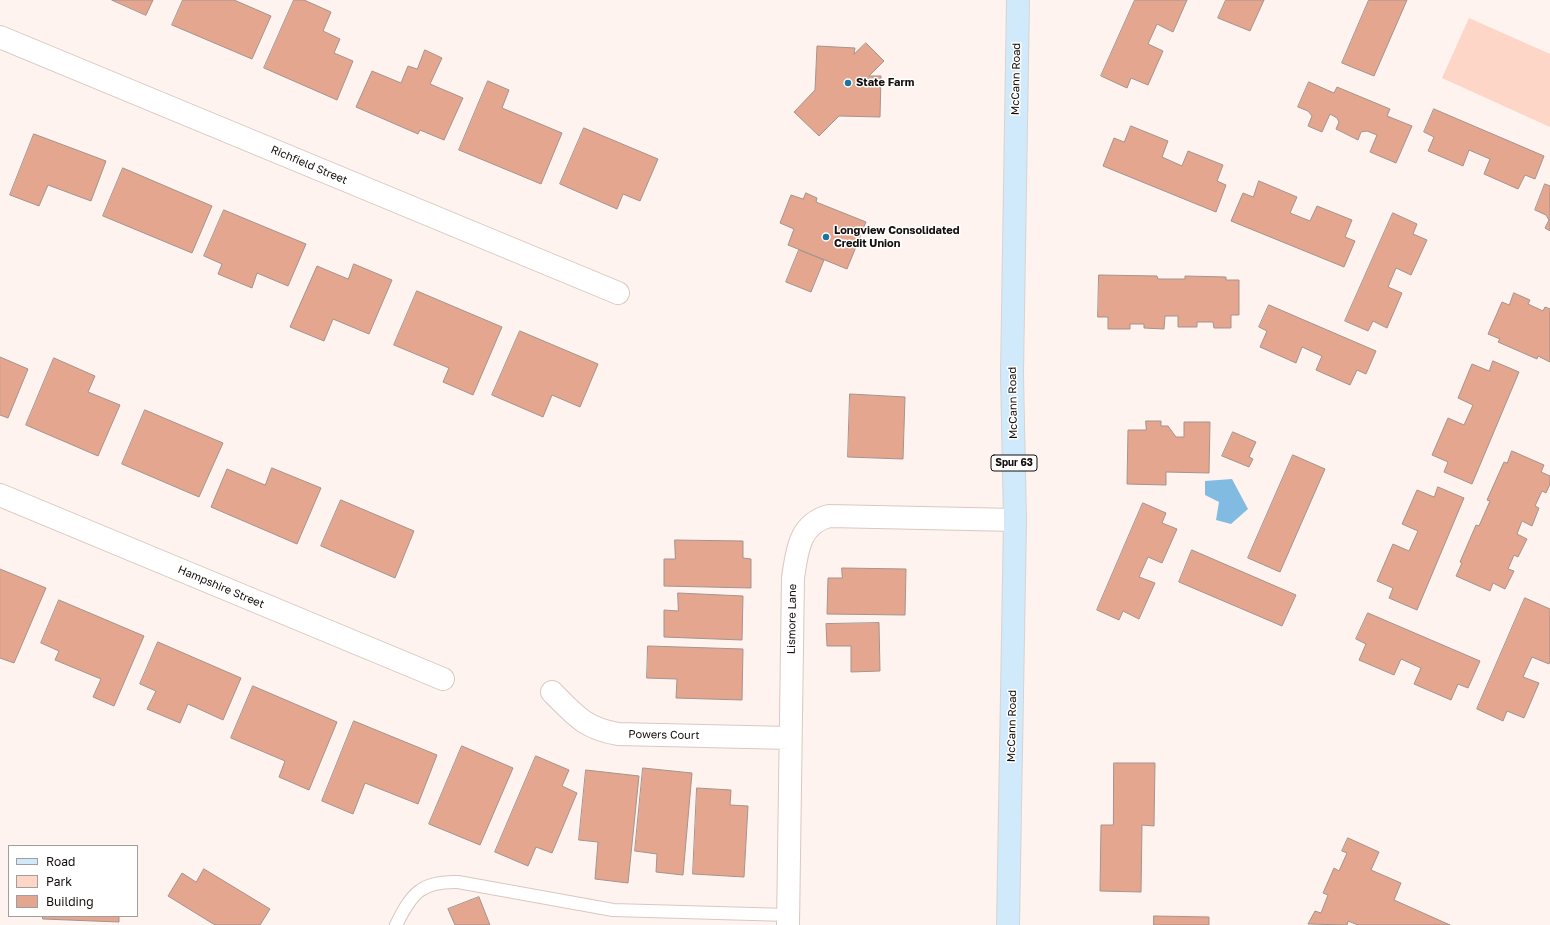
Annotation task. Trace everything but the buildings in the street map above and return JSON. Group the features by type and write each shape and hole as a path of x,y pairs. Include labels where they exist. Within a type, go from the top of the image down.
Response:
{"main road":[{"name":"McCann Road","path":"1008,925 1015,520 1012,374 1018,0"}],"street":[{"name":"Richfield Street","path":"0,37 618,293"},
{"name":"Hampshire Street","path":"0,495 443,679"},
{"name":"Lismore Lane","path":"788,920 793,578 799,546 803,535 811,524 828,516 1015,520"},
{"name":"Powers Court","path":"552,692 580,720 594,728 607,732 618,734 790,738"}],"lane":[{"path":"396,925 407,906 420,890 428,885 446,882 458,882 613,910 788,920"}],"green space":[{"path":"1469,18 1550,54 1550,127 1442,78"}],"water":[{"path":"1232,479 1248,509 1231,524 1216,520 1219,502 1205,495 1205,481"}],"place":[{"name":"State Farm","path":"848,83"},
{"name":"Longview Consolidated Credit Union","path":"826,237"}]}
